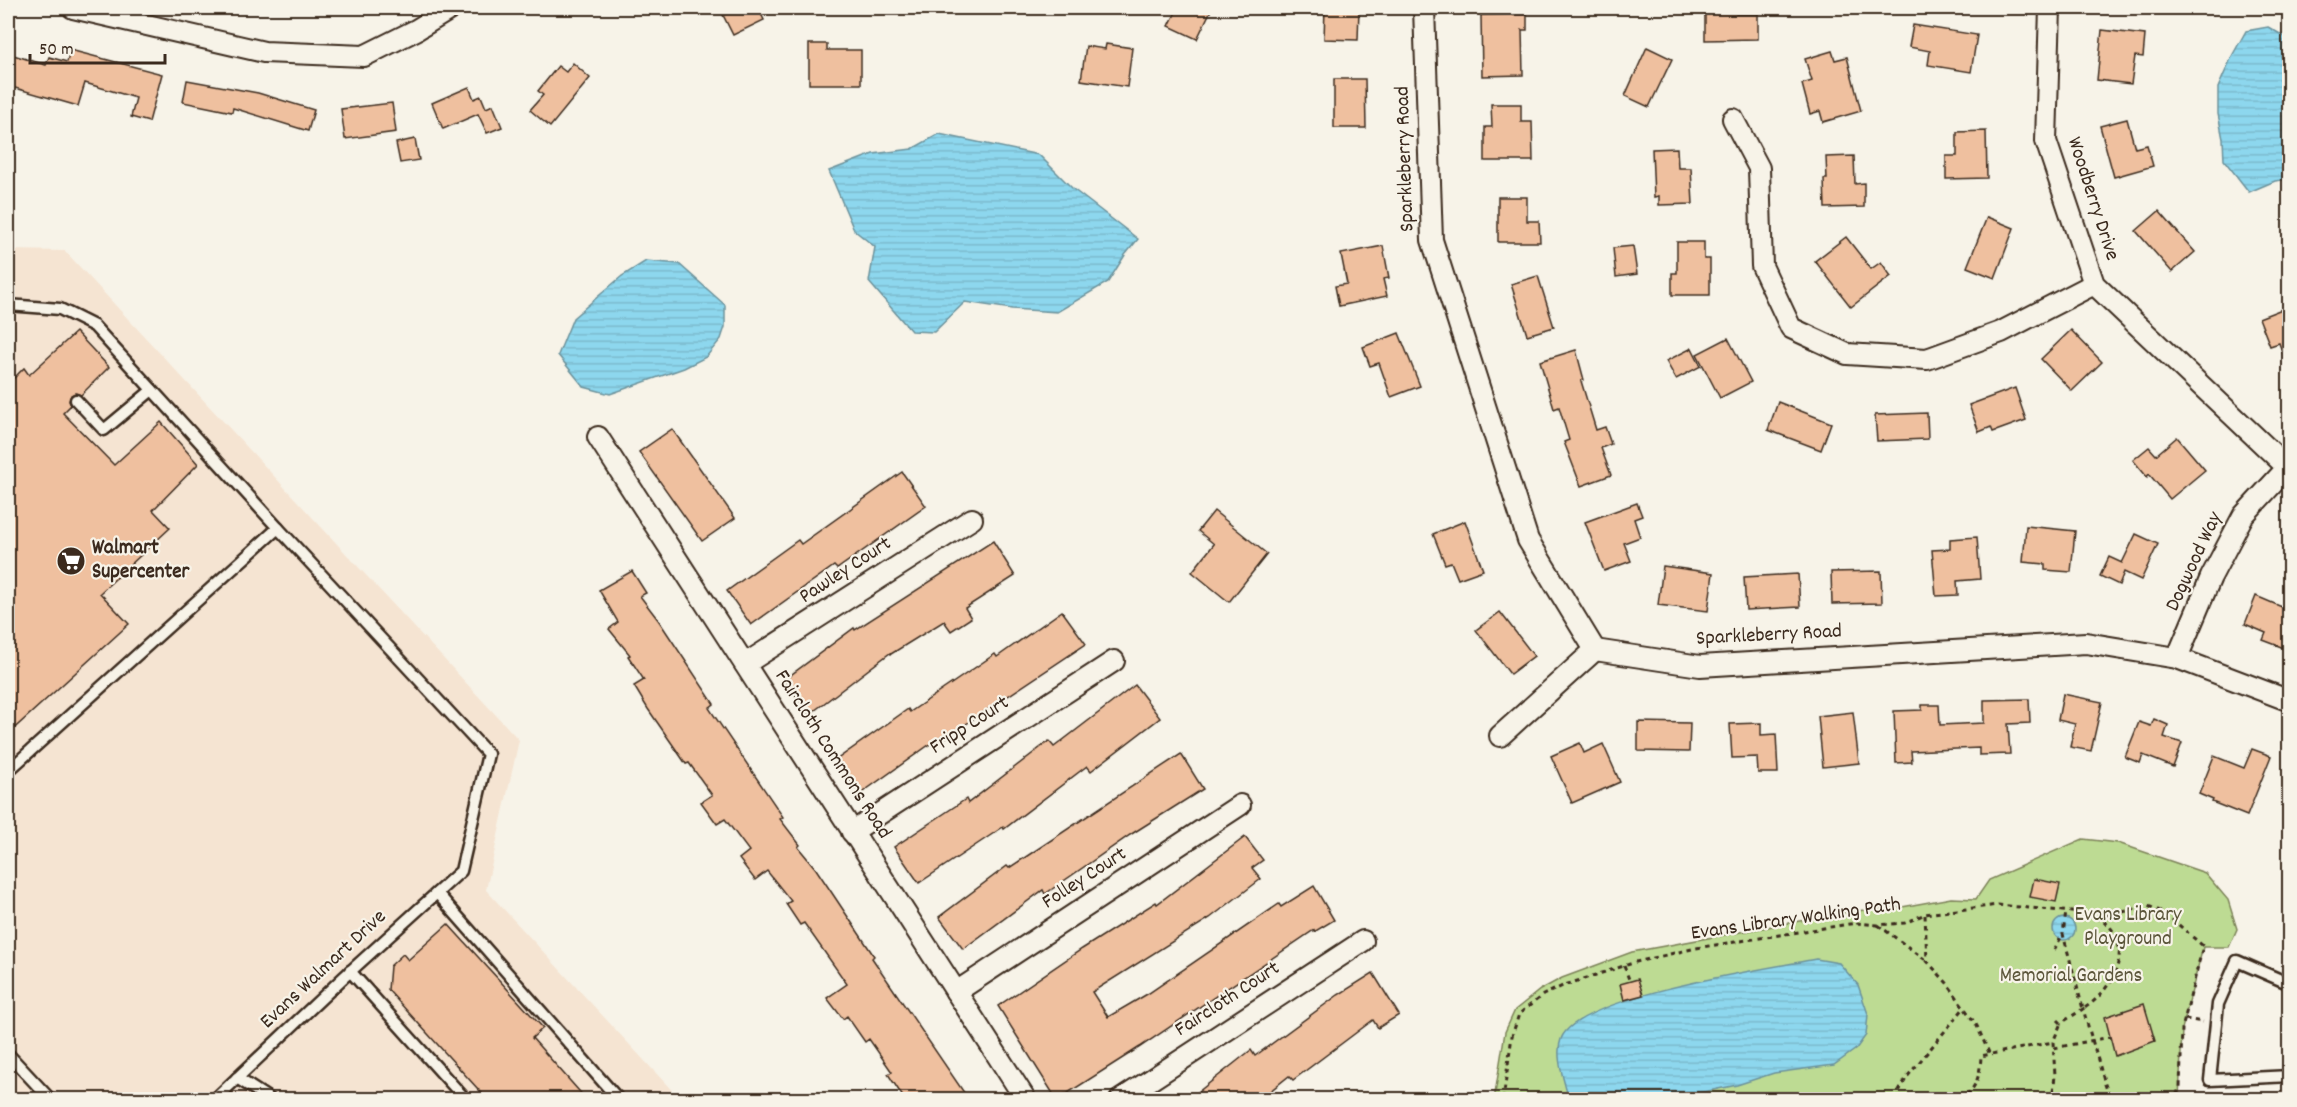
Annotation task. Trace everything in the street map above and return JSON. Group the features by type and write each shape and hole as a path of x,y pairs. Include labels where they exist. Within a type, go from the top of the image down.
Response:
{"street":[{"path":"73,8 264,52 364,56 416,30 452,8"},
{"name":"Sparkleberry Road","path":"1424,8 1432,240 1528,540 1595,650 1700,666 2086,643 2178,658 2289,701"},
{"name":"Woodberry Drive","path":"2050,8 2046,141 2094,284 2288,466"},
{"path":"1733,119 1759,168 1762,266 1791,328 1847,354 1927,359 2001,332 2094,284"},
{"name":"Faircloth Commons Road","path":"598,437 1026,1100"},
{"name":"Dogwood Way","path":"2178,658 2211,577 2243,516 2288,466"},
{"name":"Pawley Court","path":"745,664 972,519"},
{"path":"1500,736 1595,650"},
{"name":"Fripp Court","path":"852,832 1114,661"},
{"name":"Folley Court","path":"956,992 1240,805"},
{"name":"Faircloth Court","path":"1120,1100 1363,940"}],"lane":[{"path":"8,305 60,309 94,326 278,528 8,771"},
{"path":"76,400 104,430 152,390"},
{"name":"Evans Walmart Drive","path":"214,1100 350,971 461,871 488,754 278,528"},
{"path":"437,893 619,1100"},
{"path":"2289,984 2237,961 2218,1004 2210,1080 2289,1076"},
{"path":"350,971 466,1100"},
{"path":"8,1054 51,1100"},
{"path":"237,1078 271,1100"}],"path":[{"name":"Evans Library Walking Path","path":"1503,1100 1512,1036 1519,1014 1543,995 1565,985 1624,966 1696,948 1856,923 1878,925 1905,922 1925,914 1998,905 2083,913 2096,918"},
{"path":"2096,918 2148,906 2165,913 2204,946 2182,1029 2180,1087 2174,1100"},
{"path":"2054,950 2063,934 2066,912"},
{"path":"1925,914 1927,961"},
{"path":"2052,1100 2054,1092 2053,1042 2059,1022 2092,1004 2107,986 2120,963 2116,937 2104,921 2096,918"},
{"path":"1878,925 1927,961 1947,983 1977,1026 1990,1055"},
{"path":"2063,934 2105,1084 2107,1090 2117,1100"},
{"path":"1624,966 1630,982"},
{"path":"1899,1100 1897,1095 1907,1077 1964,1008"},
{"path":"2185,1019 2203,1022"},
{"path":"2054,1048 2110,1036"},
{"path":"1959,1100 1969,1094 1976,1084 1980,1073 1981,1056 2053,1042"}],"shaded area":[{"path":"8,250 65,251 519,740 486,890 680,1099 8,1100"}],"green space":[{"name":"Memorial Gardens","path":"2083,839 2118,843 2205,873 2228,900 2237,929 2229,947 2203,947 2182,1029 2179,1099 1494,1100 1505,1032 1515,1010 1540,990 1562,978 1632,952 1854,911 1902,907 1951,898 1976,899 1989,880"}],"water":[{"path":"2268,27 2289,39 2289,179 2275,181 2249,192 2224,160 2218,114 2218,88 2246,31"},
{"path":"939,134 1039,155 1073,189 1138,239 1108,282 1057,312 1012,309 965,302 934,332 911,331 869,282 875,247 854,230 829,171 873,154 912,149"},
{"path":"646,261 679,264 725,305 725,327 721,339 706,357 684,368 610,394 584,387 558,355 573,318 622,276"},
{"path":"2064,918 2072,921 2075,929 2072,937 2064,940 2056,937 2053,929 2056,921"},
{"path":"1816,959 1839,963 1858,985 1868,1014 1866,1035 1856,1049 1834,1065 1774,1073 1737,1085 1670,1099 1590,1099 1567,1093 1560,1066 1559,1045 1561,1039 1574,1024 1601,1010 1636,997 1719,977"}],"building":[{"path":"738,8 758,8 764,20 733,35 723,15"},
{"path":"1178,8 1212,8 1197,39 1169,26"},
{"path":"1325,8 1359,8 1358,40 1324,39"},
{"path":"1705,8 1736,8 1736,14 1758,14 1758,39 1705,40"},
{"path":"1527,14 1527,30 1522,30 1523,75 1482,76 1481,15"},
{"path":"1913,25 1977,35 1971,72 1928,65 1930,51 1909,47"},
{"path":"2102,30 2145,35 2143,57 2135,56 2131,84 2097,80"},
{"path":"809,44 827,44 827,50 861,50 861,84 809,84"},
{"path":"1106,44 1132,48 1127,87 1081,80 1086,46 1105,49"},
{"path":"1647,47 1672,59 1649,107 1625,96"},
{"path":"70,50 162,74 149,122 131,117 136,98 85,83 78,106 8,86 10,54 46,65 49,57 67,62"},
{"path":"1832,51 1835,60 1847,57 1861,111 1823,122 1820,111 1810,114 1802,84 1812,81 1805,59"},
{"path":"573,63 590,78 550,127 530,110 543,95 538,91 558,66 566,72"},
{"path":"1334,79 1365,79 1366,128 1334,128"},
{"path":"187,80 258,93 314,110 308,131 233,108 232,112 183,102"},
{"path":"469,87 474,99 481,96 486,108 493,105 502,127 487,133 478,114 443,129 432,103"},
{"path":"392,103 396,132 345,139 341,109"},
{"path":"1491,104 1521,104 1521,122 1532,122 1533,161 1485,161 1485,127 1492,127"},
{"path":"2127,119 2135,148 2147,145 2153,166 2114,177 2100,126"},
{"path":"1986,131 1987,178 1946,179 1946,156 1957,156 1957,132"},
{"path":"415,139 419,160 400,163 396,143"},
{"path":"1677,148 1678,168 1691,168 1693,204 1659,205 1659,196 1654,197 1652,149"},
{"path":"1854,156 1855,184 1864,183 1864,207 1825,208 1826,157"},
{"path":"1498,197 1527,197 1527,221 1539,221 1540,242 1498,242"},
{"path":"2159,211 2195,252 2172,272 2136,231"},
{"path":"1987,217 2014,228 1995,278 1967,267"},
{"path":"1846,237 1871,269 1881,262 1891,276 1851,307 1815,261"},
{"path":"1677,242 1704,242 1704,259 1710,259 1710,295 1672,295 1672,273 1677,273"},
{"path":"1383,246 1389,278 1383,279 1387,296 1339,306 1335,286 1347,284 1341,254"},
{"path":"1633,246 1637,274 1616,277 1613,248"},
{"path":"1538,276 1554,327 1527,335 1511,284"},
{"path":"2282,309 2289,330 2288,368 2279,343 2270,346 2259,318"},
{"path":"2071,330 2102,362 2072,391 2041,359"},
{"name":"Walmart Supercenter","path":"76,332 109,367 81,395 75,393 71,395 69,401 71,405 63,413 114,465 161,422 198,464 153,510 170,528 100,593 129,624 8,734 8,384 24,368 29,375"},
{"path":"1399,333 1420,386 1391,397 1379,363 1370,366 1363,347"},
{"path":"1728,338 1751,382 1720,398 1697,354"},
{"path":"1692,348 1701,366 1676,379 1666,361"},
{"path":"1576,350 1584,380 1581,381 1596,430 1605,427 1611,444 1601,448 1611,475 1581,486 1564,442 1569,440 1559,407 1554,409 1540,361"},
{"path":"2015,388 2026,420 1993,432 1991,427 1979,432 1969,405"},
{"path":"1778,402 1831,423 1821,450 1768,430"},
{"path":"1927,413 1928,439 1877,441 1875,415"},
{"path":"672,429 735,518 702,541 639,452"},
{"path":"2177,437 2205,470 2170,499 2149,474 2147,477 2133,460 2149,447 2156,455"},
{"path":"902,472 926,506 837,569 834,566 751,625 727,591 798,540 801,544"},
{"path":"1637,503 1642,516 1634,519 1640,537 1624,543 1631,561 1604,571 1585,522"},
{"path":"1214,511 1267,554 1229,602 1192,572 1214,544 1198,531"},
{"path":"1465,521 1483,570 1458,579 1451,562 1445,564 1433,534"},
{"path":"2026,526 2075,531 2071,572 2045,570 2045,564 2023,562"},
{"path":"2136,534 2158,544 2141,580 2124,572 2119,585 2100,576 2109,557 2122,563"},
{"path":"1977,537 1980,579 1957,581 1958,595 1936,596 1932,550 1950,549 1950,539"},
{"path":"993,541 1015,576 965,608 971,618 951,631 944,621 890,653 810,714 784,680 854,628 855,630"},
{"path":"1663,566 1713,573 1708,611 1658,605"},
{"path":"632,571 646,593 640,596 714,704 709,708 783,817 780,819 800,845 798,847 816,869 874,956 872,958 965,1094 957,1100 905,1100 888,1074 892,1072 869,1039 865,1042 847,1016 843,1019 827,998 847,984 804,923 800,925 786,904 791,901 767,871 755,880 739,859 749,851 725,819 717,824 701,802 712,795 689,763 686,764 648,709 634,686 644,680 628,656 630,655 609,629 618,622 599,590"},
{"path":"1881,571 1882,603 1832,604 1831,572"},
{"path":"1798,574 1800,607 1746,610 1744,577"},
{"path":"2256,596 2289,610 2289,634 2284,648 2263,640 2266,633 2245,624"},
{"path":"1062,611 1086,644 945,738 943,735 860,794 836,760 908,709 910,712 995,654 997,657"},
{"path":"1500,612 1534,656 1510,674 1476,630"},
{"path":"1135,685 1160,718 1091,771 1087,766 1004,829 1003,827 919,883 894,847 966,799 968,803 1049,741 1054,747"},
{"path":"2063,694 2102,702 2091,751 2070,747 2075,724 2058,720"},
{"path":"2029,699 2030,723 2008,724 2010,754 1979,755 1979,748 1911,751 1912,762 1896,763 1894,711 1922,710 1922,705 1939,705 1940,725 1984,723 1984,700"},
{"path":"1853,712 1859,763 1823,767 1818,716"},
{"path":"2154,719 2168,725 2164,737 2182,743 2173,767 2143,755 2140,763 2125,757 2139,722 2151,726"},
{"path":"1638,722 1690,723 1689,752 1638,751"},
{"path":"1761,723 1761,735 1776,734 1778,773 1758,773 1757,757 1732,758 1730,724"},
{"path":"1580,743 1584,753 1603,744 1620,782 1572,803 1551,756"},
{"path":"2252,749 2271,756 2247,816 2212,802 2213,800 2199,794 2214,756 2244,768"},
{"path":"1181,754 1203,789 1130,835 1045,894 1043,890 963,949 939,917 1007,866 1009,868"},
{"path":"1245,837 1263,860 1252,868 1261,879 1210,918 1092,992 1108,1017 1149,993 1279,904 1281,907 1314,886 1334,920 1314,932 1314,930 1057,1100 998,1006 1082,949 1156,902 1157,904"},
{"path":"2034,879 2060,884 2056,902 2030,897"},
{"path":"448,924 543,1028 532,1038 587,1100 488,1100 388,990 390,966 403,954 408,960"},
{"path":"1373,973 1399,1015 1378,1028 1373,1020 1293,1080 1289,1076 1259,1100 1188,1100 1251,1050 1255,1056 1338,995"},
{"path":"1638,979 1643,995 1624,1000 1620,984"},
{"path":"2144,1004 2155,1041 2115,1056 2105,1017"}],"place":[{"name":"Walmart Supercenter","path":"71,561"}],"park label":[{"name":"Evans Library Playground","path":"2128,928"}]}
